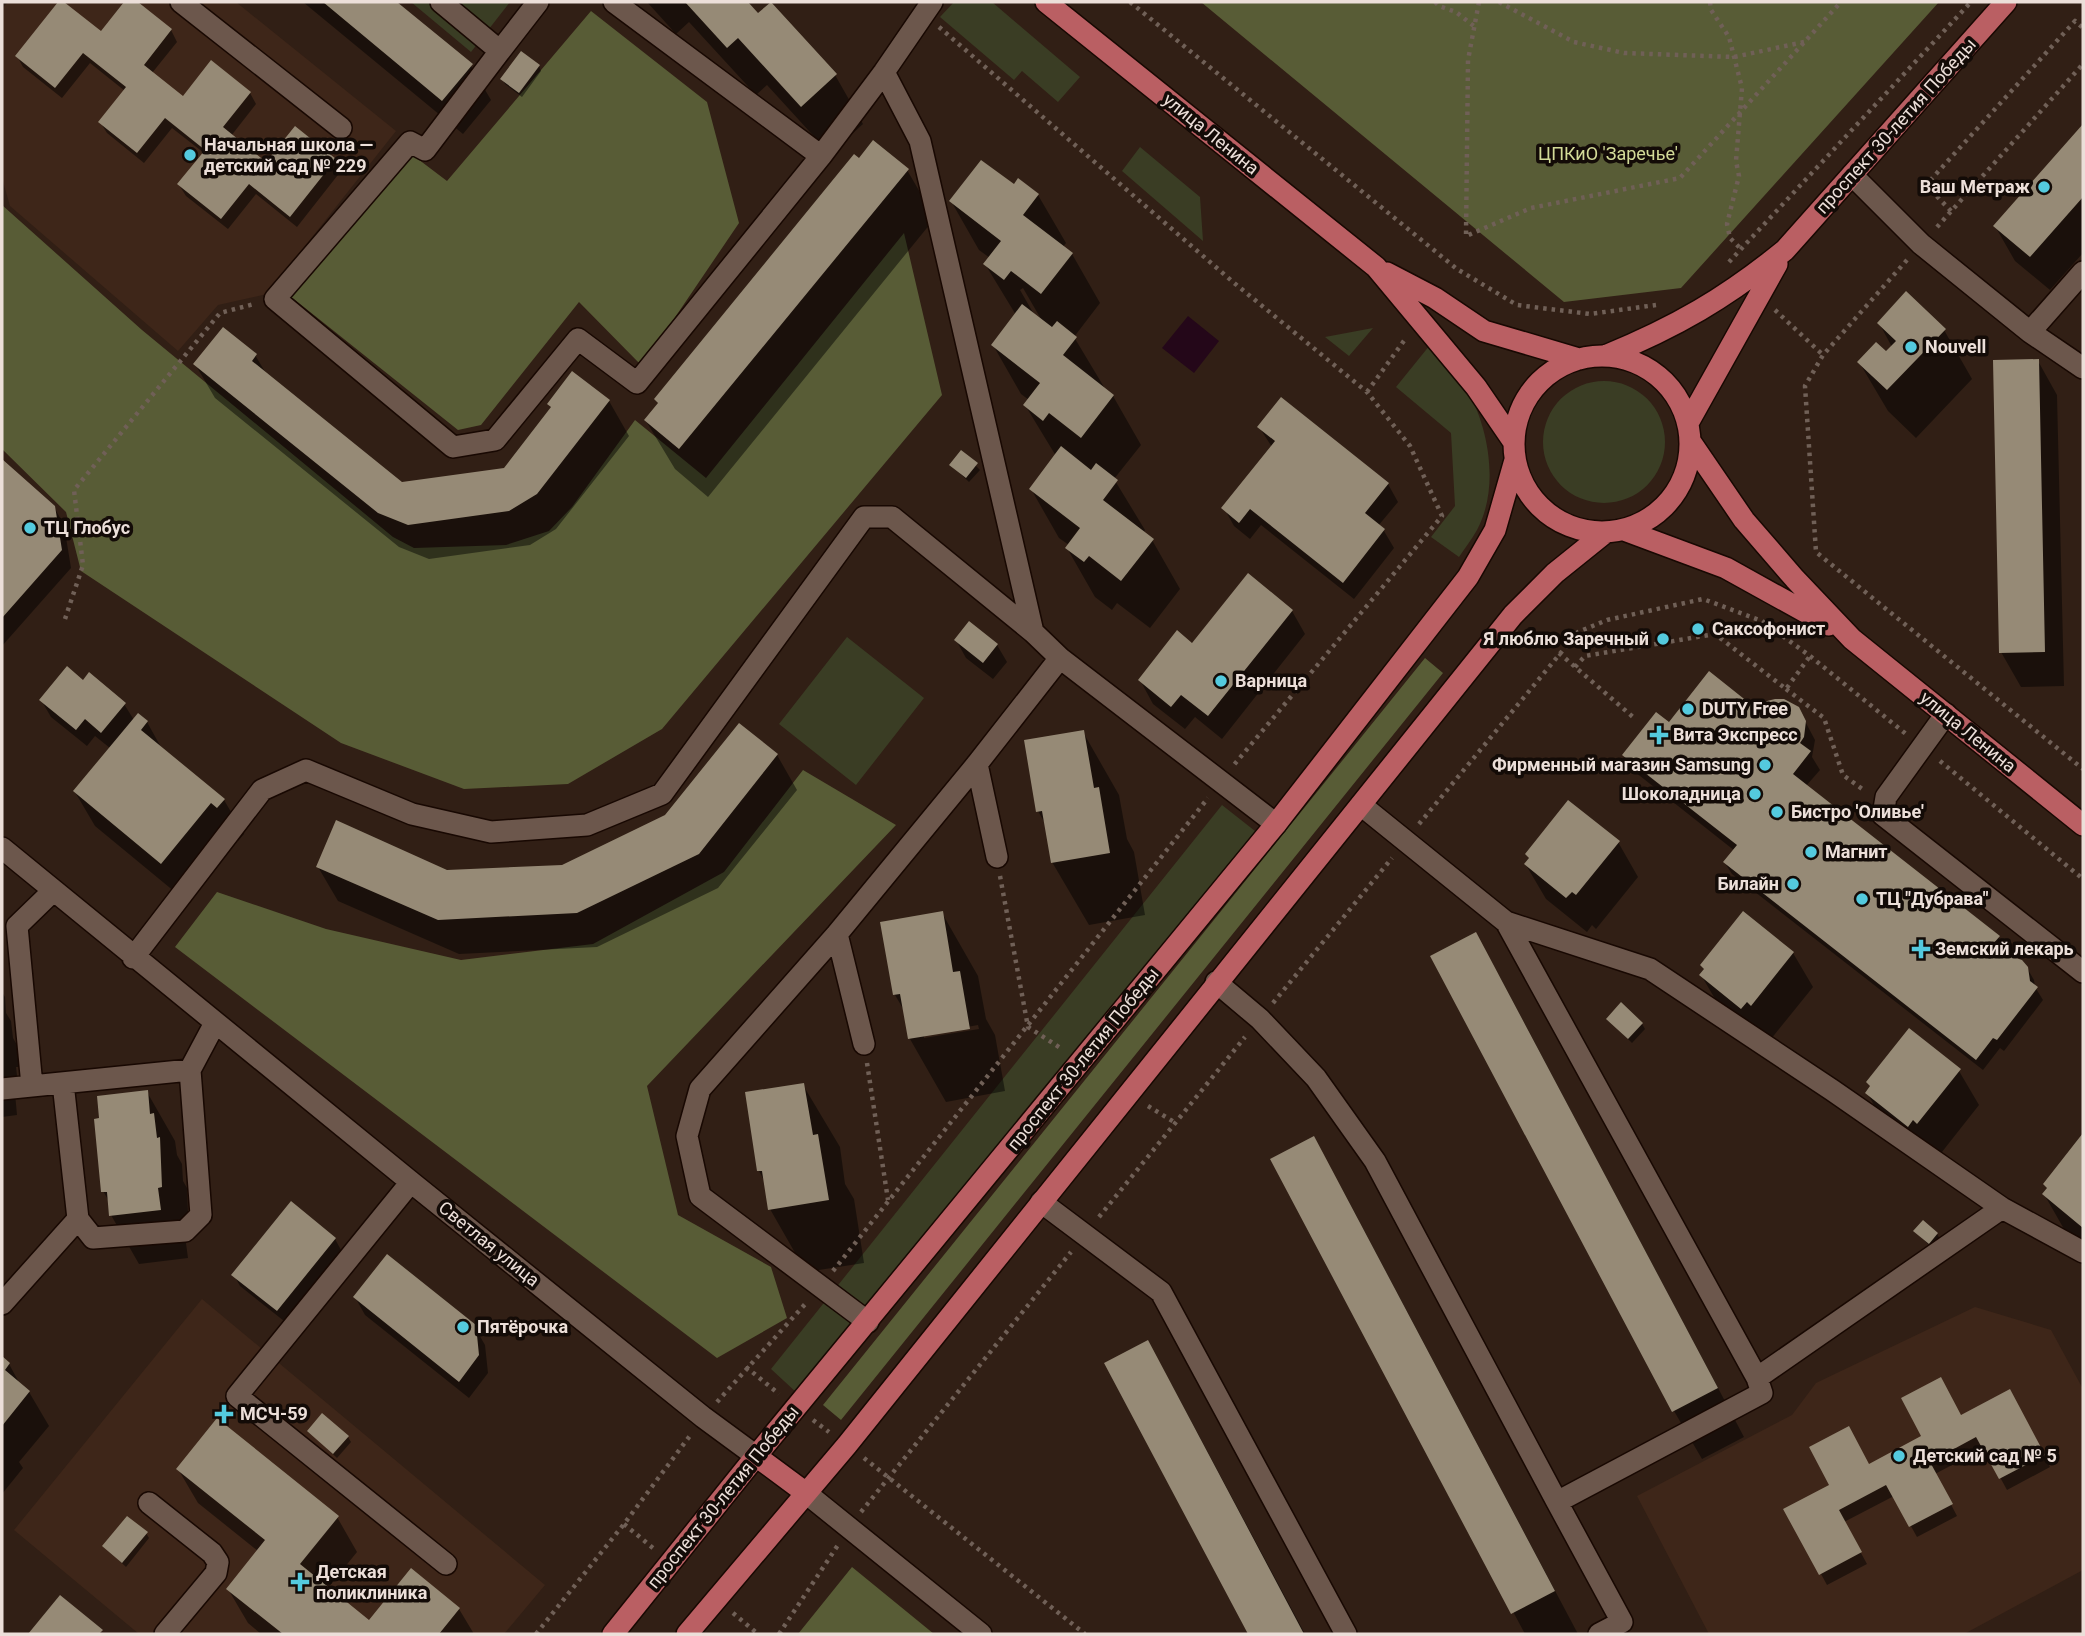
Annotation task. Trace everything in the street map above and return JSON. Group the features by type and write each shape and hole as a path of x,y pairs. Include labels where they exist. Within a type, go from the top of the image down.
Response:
{"main road":[{"name":"улица Ленина","path":"1046,2 1376,267 1435,298 1484,331 1579,359"},
{"name":"проспект 30-летия Победы","path":"1605,356 1658,334 1703,309 1745,282 1785,250 2006,2"},
{"name":"проспект 30-летия Победы","path":"1689,432 1758,294 1785,250"},
{"name":"улица Ленина","path":"1376,267 1476,387 1514,451"},
{"path":"687,1634 806,1493 1513,615 1555,573 1615,531 1651,517 1673,497 1686,470 1689,432 1677,397 1658,376 1633,361 1605,356 1579,359 1553,370 1532,389 1518,414 1514,451 1526,489 1547,513 1574,528 1615,531"},
{"name":"улица Ленина","path":"1689,432 1744,520 1852,639"},
{"name":"проспект 30-летия Победы","path":"612,1634 1276,824 1468,577 1495,530 1514,451"},
{"name":"улица Ленина","path":"1615,531 1726,568 1852,639 2083,825"},
{"name":"Светлая улица","path":"756,1456 806,1493"}],"street":[{"path":"181,2 341,128"},
{"path":"441,2 500,51"},
{"path":"538,2 425,150 410,142 275,299 453,447 495,440 578,339 637,383 821,156 928,8"},
{"path":"614,2 821,156"},
{"path":"884,72 920,141 1033,632"},
{"path":"1852,175 1922,244 2030,332 2083,368"},
{"path":"2030,332 2083,272"},
{"path":"133,958 262,790 306,770 412,814 491,832 587,825 662,793 864,517 892,517 1033,632 1060,658 1276,824"},
{"path":"868,1322 700,1196 687,1136 700,1089 837,934 1060,658"},
{"path":"1946,714 1883,805 1883,815 2083,972"},
{"path":"977,764 997,857"},
{"path":"1361,805 1407,839 1506,922 1757,1378 1762,1393 1557,1502"},
{"name":"Светлая улица","path":"2,848 133,958 756,1456"},
{"path":"32,1086 9,926 53,891"},
{"path":"1506,922 1650,969 1832,1090 2001,1208 2083,1252"},
{"path":"837,934 864,1044"},
{"path":"1216,982 1260,1019 1316,1078 1375,1161 1622,1622 1599,1634"},
{"path":"63,1083 78,1219 93,1238 185,1231 201,1215 190,1070 215,1023"},
{"path":"2,1089 190,1070"},
{"path":"411,1182 237,1396 446,1564"},
{"path":"1041,1202 1161,1292 1346,1634"},
{"path":"1757,1378 2001,1208"},
{"path":"2,1304 78,1219"},
{"name":"Светлая улица","path":"806,1493 981,1634"},
{"path":"149,1503 212,1553 218,1562 216,1573 165,1634"}],"path":[{"path":"1130,2 1457,269 1517,305 1590,314 1654,306 1665,301"},
{"path":"1435,2 1456,12 1475,28"},
{"path":"1479,2 1468,60 1465,236 1531,208 1680,178 1841,2"},
{"path":"1499,2 1574,42 1624,53 1734,57 1804,42"},
{"path":"1710,2 1711,10 1729,37 1742,88 1736,161 1739,176 1727,224 1730,238 1740,248"},
{"path":"1727,265 1971,2"},
{"path":"536,1634 624,1524 704,1417 746,1367 821,1288 1220,782 1442,516 1410,446 1367,392 1233,282 928,8"},
{"path":"1951,211 1926,185 2075,21 2083,28"},
{"path":"2083,64 1823,355 1805,386 1816,552 2083,769"},
{"path":"65,618 83,565 74,490 220,313 275,299"},
{"path":"1367,392 1410,332"},
{"path":"779,1634 850,1527 889,1475 1174,1122 1578,632 1607,620 1703,599 1762,621 1810,656 2083,879"},
{"path":"1575,667 1585,656 1715,634 1824,718 1843,775 1883,805"},
{"path":"1559,653 1633,717"},
{"path":"1786,689 1810,656"},
{"path":"997,857 1028,1027"},
{"path":"864,1044 888,1201"},
{"path":"889,1475 1085,1634"},
{"path":"624,1524 670,1563"},
{"path":"715,1599 758,1634"}],"shaded area":[{"name":"Начальная школа — детский сад № 229","path":"8,2 236,2 396,131 267,294 218,305 178,351 10,206 2,178 2,9"},
{"path":"1188,316 1219,341 1194,373 1162,348"},
{"name":"МСЧ-59","path":"202,1299 545,1585 504,1634 139,1634 14,1530"},
{"name":"Детский сад № 5","path":"1975,1307 2051,1330 2083,1389 2083,1570 1964,1634 1709,1634 1637,1496 1792,1415 1816,1383"}],"green space":[{"path":"411,2 510,2 471,52"},
{"path":"954,2 992,2 1080,77 1058,102 1022,71 1014,80 940,17"},
{"name":"ЦПКиО 'Заречье'","path":"1201,2 1939,2 1681,288 1564,302"},
{"path":"591,11 707,102 739,223 642,366 579,302 481,425 458,430 290,296 410,153 447,181"},
{"path":"1140,147 1200,197 1203,241 1122,171"},
{"path":"2,205 142,330 393,537 414,548 506,545 549,531 572,507 635,420 706,478 904,233 942,395 662,729 568,784 464,789 341,743 81,571 66,512 2,449"},
{"path":"1373,328 1349,356 1325,337"},
{"path":"1430,345 1465,386 1480,419 1489,457 1490,476 1484,513 1477,530 1459,557 1431,537 1455,506 1451,433 1396,387"},
{"path":"1604,381 1627,386 1647,399 1660,419 1665,442 1660,465 1647,485 1627,498 1604,503 1581,498 1561,485 1548,465 1543,442 1548,419 1561,399 1581,386"},
{"path":"847,637 924,698 856,785 779,724"},
{"path":"1425,658 1443,673 841,1420 823,1405"},
{"path":"803,770 896,825 647,1086 678,1215 771,1267 787,1318 717,1358 175,947 217,892 326,929 461,960 593,944 724,872"},
{"path":"1222,805 1255,831 797,1393 771,1369"},
{"path":"852,1567 934,1634 798,1634"}],"building":[{"path":"58,2 64,2 101,31 124,2 138,2 172,29 144,65 183,96 211,60 251,92 223,127 266,162 295,126 336,159 290,217 249,184 221,219 177,184 205,150 165,118 137,153 98,122 126,87 83,53 55,88 15,56"},
{"path":"323,2 397,2 473,64 442,101"},
{"path":"685,2 748,2 758,13 771,2 837,74 801,107 738,38 727,48"},
{"path":"521,51 540,65 519,93 500,79"},
{"path":"2083,124 2083,197 2030,257 1993,226"},
{"path":"873,140 909,169 679,449 644,420 658,403 654,399 854,154 859,158"},
{"path":"981,160 1014,184 1018,178 1039,194 1023,215 1073,253 1041,294 1011,271 1004,280 983,264 1001,241 949,201"},
{"path":"1906,291 1946,329 1887,390 1857,362 1876,342 1886,351 1896,341 1877,323"},
{"path":"1022,304 1052,327 1057,321 1077,337 1063,355 1114,395 1081,438 1049,413 1043,421 1023,405 1040,383 991,345"},
{"path":"223,327 257,354 252,361 402,482 504,468 551,407 547,404 572,371 610,400 537,494 509,511 408,525 378,513 193,364"},
{"path":"2039,359 2045,652 1999,653 1993,360"},
{"path":"1281,397 1389,483 1365,513 1385,529 1343,583 1250,509 1239,523 1221,508 1275,441 1257,427"},
{"path":"1061,446 1091,470 1096,463 1118,480 1103,500 1154,539 1121,581 1089,556 1084,562 1065,548 1080,528 1029,489"},
{"path":"961,450 978,463 966,478 949,465"},
{"name":"ТЦ Глобус","path":"2,459 55,506 62,550 2,618"},
{"path":"1248,573 1293,610 1208,716 1181,695 1171,707 1138,680 1177,630 1192,643"},
{"path":"969,621 998,644 983,663 954,640"},
{"path":"67,666 83,680 89,672 126,703 101,733 85,719 76,730 39,700"},
{"path":"1709,671 1758,710 1767,701 1775,699 1784,699 1799,707 1806,721 1804,737 1800,743 1811,751 1793,774 2000,936 1993,944 2007,955 2022,960 2028,967 2030,981 2038,987 1997,1040 1993,1038 1976,1060 1723,862 1737,845 1622,755 1656,712 1669,722"},
{"path":"138,713 148,721 141,730 225,799 217,808 211,803 161,864 73,791"},
{"path":"739,723 778,754 699,854 577,913 438,920 316,867 336,820 447,870 562,865 665,815"},
{"path":"1084,730 1094,788 1099,787 1110,853 1051,863 1042,811 1036,812 1024,740"},
{"path":"1568,800 1620,841 1576,895 1572,892 1566,898 1524,864 1529,858 1525,854"},
{"path":"943,911 953,972 960,971 970,1029 908,1039 900,994 893,995 880,922"},
{"path":"1743,911 1794,952 1751,1006 1747,1002 1741,1009 1699,975 1704,969 1700,965"},
{"path":"1476,932 1718,1388 1672,1412 1430,956"},
{"path":"1621,1002 1643,1023 1628,1039 1606,1019"},
{"path":"1909,1028 1961,1069 1917,1124 1913,1120 1908,1127 1865,1093 1870,1086 1866,1082"},
{"path":"804,1083 813,1135 818,1134 829,1200 768,1210 762,1171 757,1171 745,1092"},
{"path":"148,1090 150,1114 154,1113 157,1138 160,1137 162,1187 158,1188 161,1210 109,1216 107,1192 101,1192 94,1119 99,1118 97,1096"},
{"path":"2083,1133 2083,1228 2042,1194 2047,1188 2043,1184"},
{"path":"1314,1136 1555,1591 1511,1614 1270,1159"},
{"path":"291,1201 336,1238 277,1311 231,1275"},
{"path":"1923,1220 1938,1233 1929,1244 1913,1231"},
{"path":"387,1254 476,1325 479,1355 459,1382 353,1297"},
{"path":"1148,1340 1304,1634 1248,1634 1104,1363"},
{"path":"2,1356 10,1363 5,1370 30,1391 2,1426"},
{"path":"1941,1377 1961,1415 2010,1389 2045,1455 1999,1479 1976,1437 1930,1462 1953,1504 1909,1527 1886,1485 1839,1510 1862,1552 1819,1575 1783,1509 1829,1485 1809,1447 1849,1426 1869,1464 1921,1436 1901,1398"},
{"path":"322,1413 349,1436 333,1454 307,1431"},
{"path":"217,1418 339,1516 300,1564 369,1620 411,1568 460,1608 439,1634 283,1634 226,1589 265,1540 176,1469"},
{"path":"127,1516 148,1532 122,1563 102,1546"},
{"path":"60,1595 103,1630 99,1634 28,1634"}],"place":[{"name":"Начальная школа — детский сад № 229","path":"190,155"},
{"name":"Ваш Метраж","path":"2044,187"},
{"name":"Nouvell","path":"1911,347"},
{"name":"ТЦ Глобус","path":"30,528"},
{"name":"Саксофонист","path":"1698,629"},
{"name":"Я люблю Заречный","path":"1663,639"},
{"name":"Варница","path":"1221,681"},
{"name":"DUTY Free","path":"1688,709"},
{"name":"Вита Экспресс","path":"1659,735"},
{"name":"Фирменный магазин Samsung","path":"1765,765"},
{"name":"Шоколадница","path":"1755,794"},
{"name":"Бистро 'Оливье'","path":"1777,812"},
{"name":"Магнит","path":"1811,852"},
{"name":"Билайн","path":"1793,884"},
{"name":"ТЦ \"Дубрава\"","path":"1862,899"},
{"name":"Земский лекарь","path":"1921,949"},
{"name":"Пятёрочка","path":"463,1327"},
{"name":"МСЧ-59","path":"224,1414"},
{"name":"Детский сад № 5","path":"1899,1456"},
{"name":"Детская поликлиника","path":"300,1582"}]}
